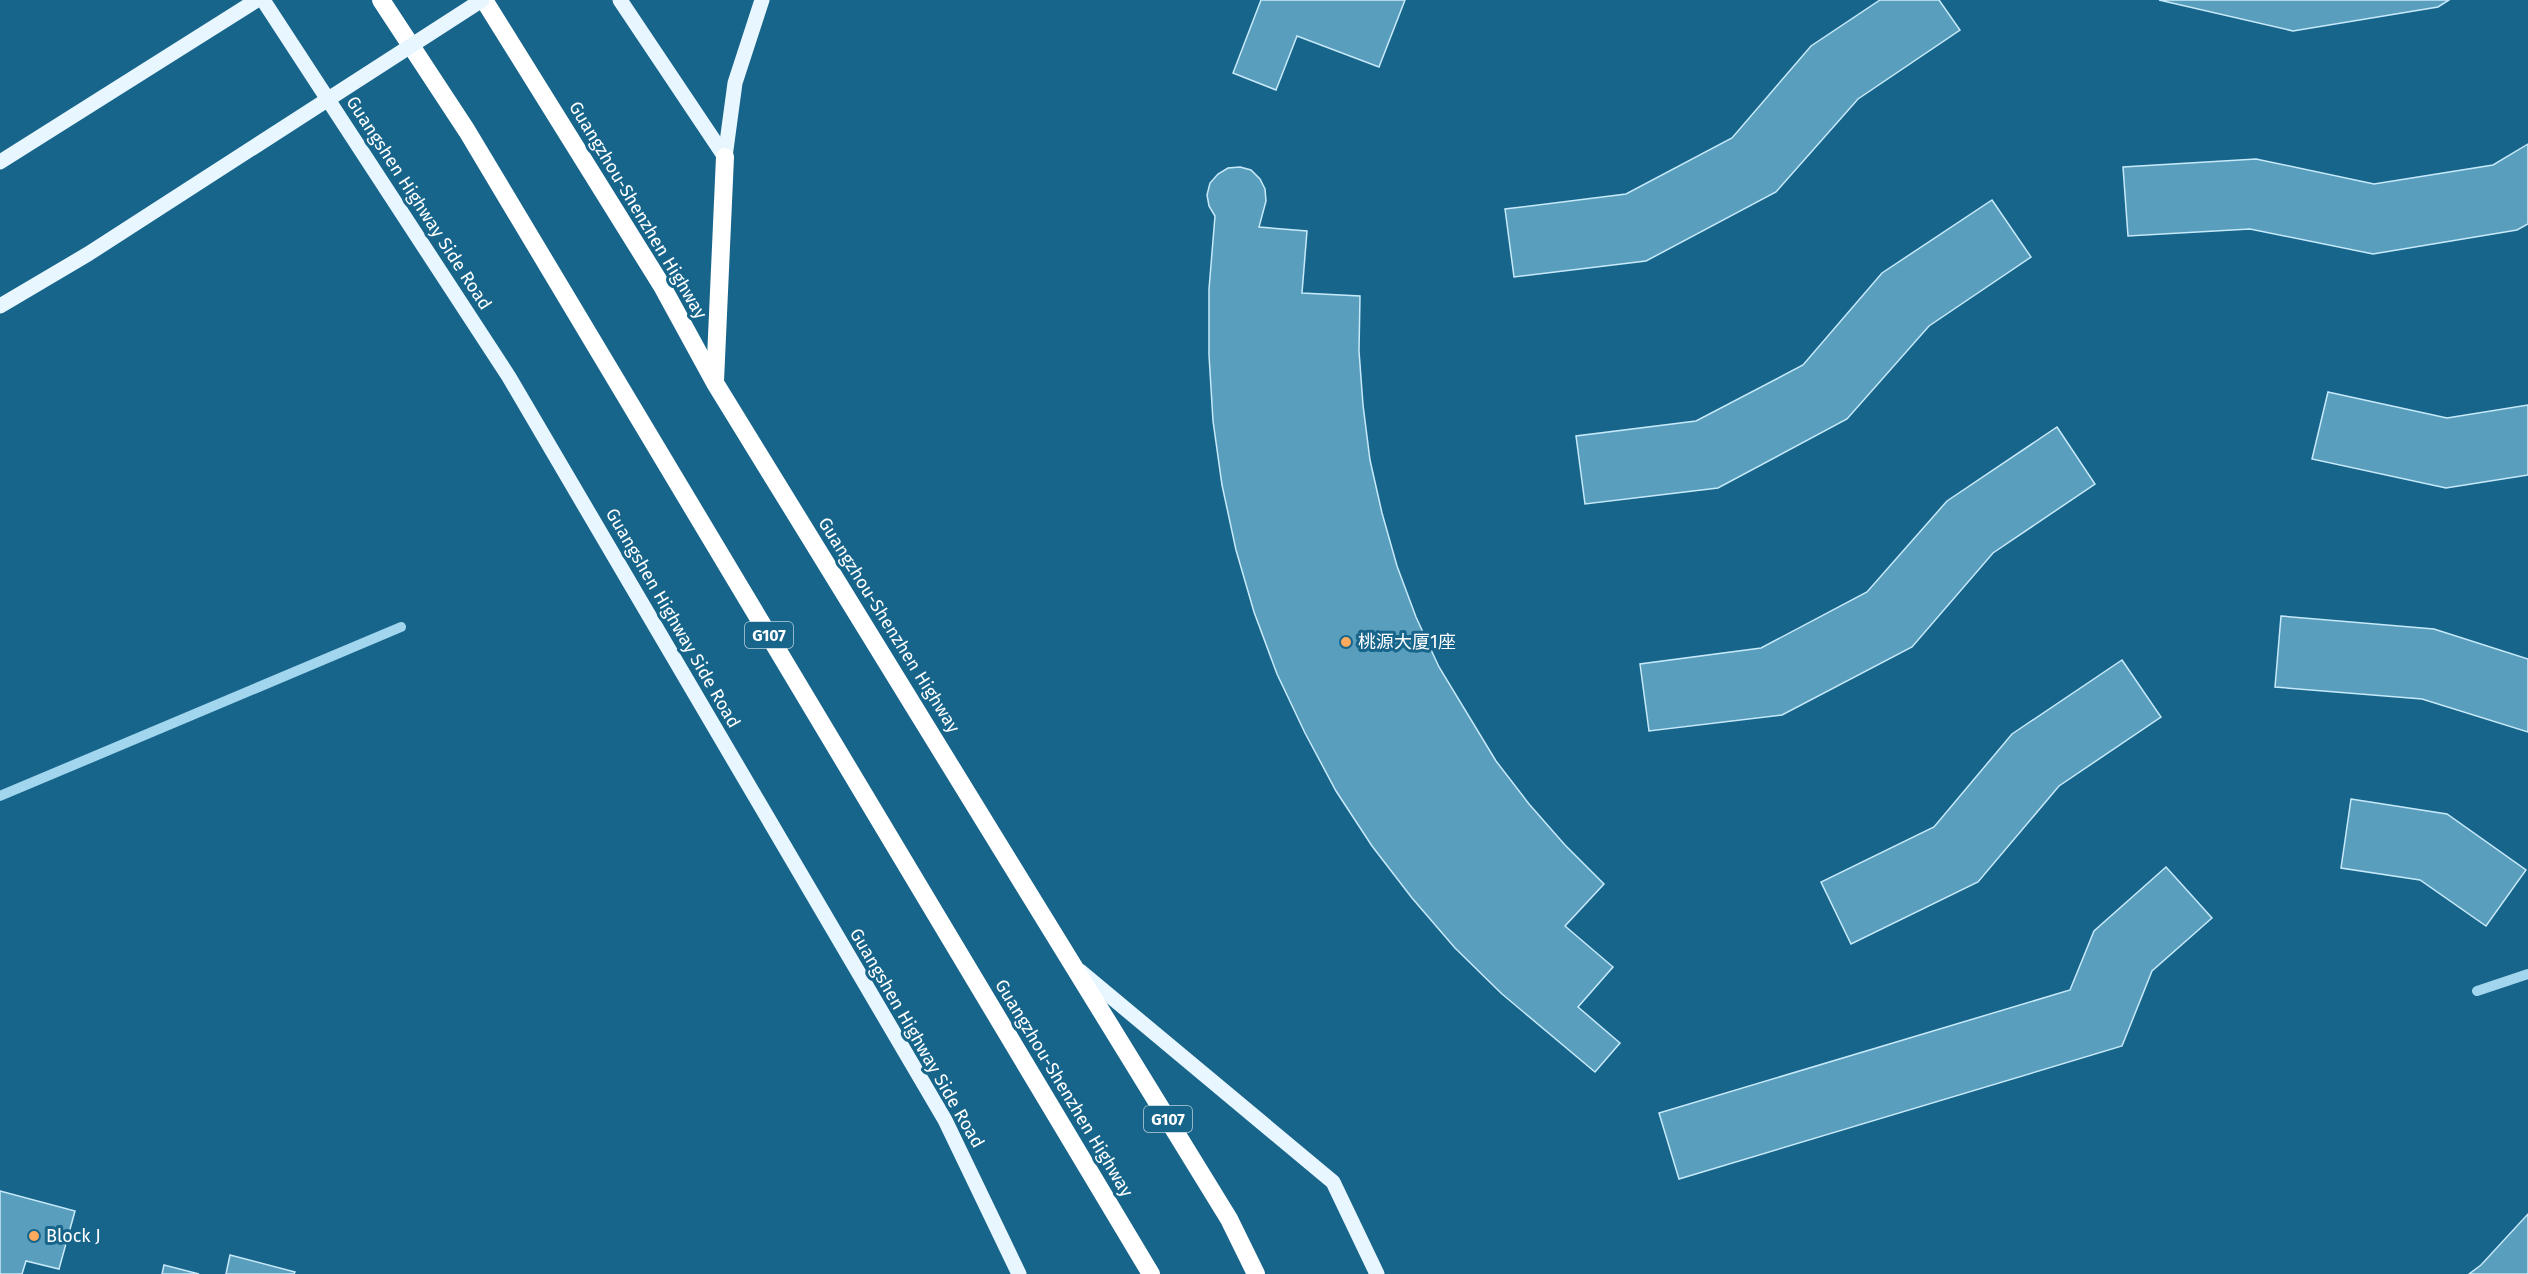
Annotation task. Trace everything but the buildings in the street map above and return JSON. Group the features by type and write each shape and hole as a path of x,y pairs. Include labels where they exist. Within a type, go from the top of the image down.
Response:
{"highway":[{"name":"Guangzhou-Shenzhen Highway","path":"381,0 467,131 1151,1274"},
{"name":"Guangzhou-Shenzhen Highway","path":"483,0 662,286 715,383 1229,1219 1256,1274"},
{"path":"715,383 725,157"}],"main road":[{"path":"0,162 257,0"},
{"name":"Guangshen Highway Side Road","path":"263,0 515,387 945,1120 1019,1274"},
{"path":"0,306 88,254 483,0"},
{"path":"620,0 725,157"},
{"path":"725,157 735,83 762,0"},
{"path":"1075,968 1333,1182 1377,1274"}],"street":[{"path":"0,796 402,627"},
{"path":"2477,991 2528,974"}],"place":[{"name":"桃源大厦1座","path":"1346,642"},
{"name":"Block J","path":"34,1236"}]}
